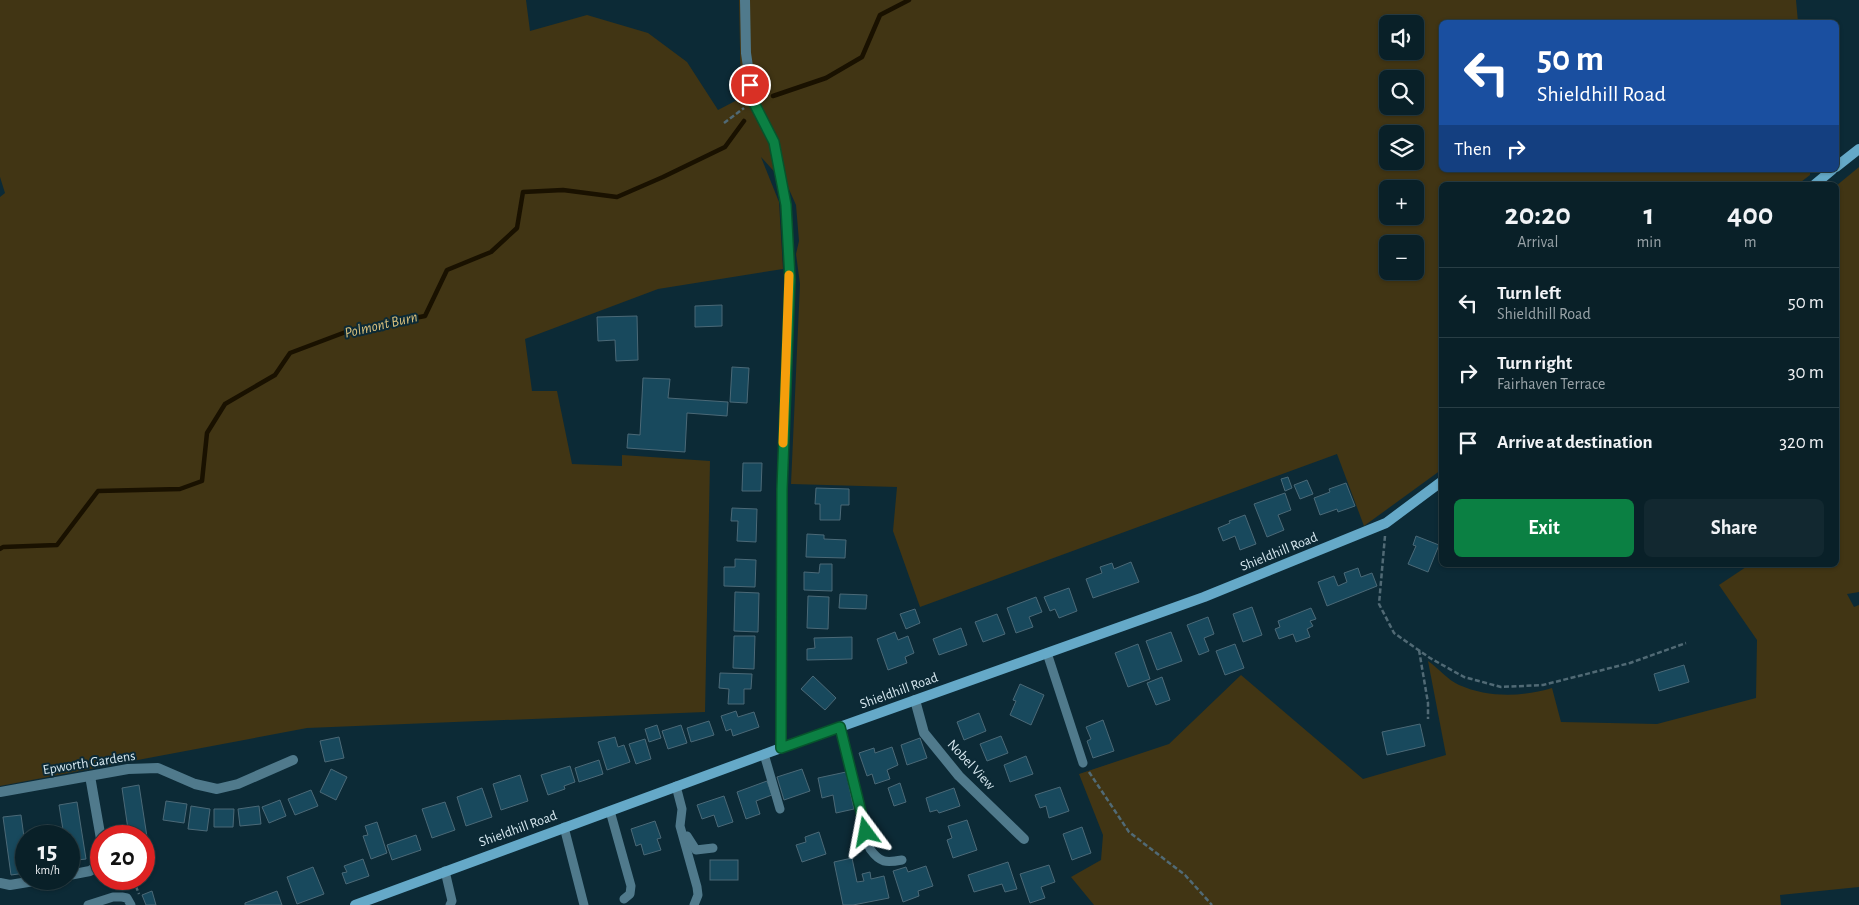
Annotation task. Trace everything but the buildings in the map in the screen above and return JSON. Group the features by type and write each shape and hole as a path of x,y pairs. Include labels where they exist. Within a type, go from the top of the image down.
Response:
{"main road":[{"path":"1839,165 1859,149"},
{"path":"1818,182 1830,172"},
{"name":"Shieldhill Road","path":"355,905 764,754 1204,597 1386,523 1439,483"}],"street":[{"path":"746,0 746,52 753,101 774,142 786,205 790,279 782,489 781,748"},
{"name":"Nobel View","path":"914,700 924,733 959,776 1024,838"},
{"name":"Epworth Gardens","path":"0,792 128,769 158,768 195,784 217,789 238,784 293,760"},
{"path":"90,776 99,825"},
{"path":"0,883 15,884"}],"lane":[{"path":"1047,653 1083,763"},
{"path":"840,727 870,849 876,858 889,863 902,860"},
{"path":"764,754 780,809"},
{"path":"679,785 686,802 685,832 690,843 696,850 714,848"},
{"path":"679,785 682,809 680,826 697,887 698,895 694,905"},
{"path":"610,811 631,886 630,894 624,899"},
{"path":"564,827 584,905"},
{"path":"445,871 452,901 450,905"},
{"path":"88,905 120,896 125,897 131,905"}],"path":[{"path":"724,123 753,101"},
{"path":"1386,523 1379,604 1394,633 1464,677 1501,687 1543,684 1630,663 1686,643"},
{"path":"1419,650 1428,703 1428,719"},
{"path":"1083,763 1129,832 1185,875 1212,905"}],"shaded area":[{"path":"0,0 526,0 530,31 587,15 648,33 687,62 718,110 741,98 739,0 1796,0 1798,20 1439,20 1439,172 1810,172 1810,175 1801,182 1439,182 1439,471 1364,526 1337,454 920,607 893,531 897,487 791,484 800,284 796,254 799,241 796,205 788,187 761,157 779,202 783,269 658,289 525,339 532,391 557,391 572,464 622,466 622,455 710,461 705,712 307,728 0,786 0,197 5,193 0,177"},
{"path":"1859,167 1859,592 1847,594 1854,607 1859,605 1859,887 1780,895 1781,905 1094,905 1071,877 1101,860 1103,835 1079,774 1169,744 1241,675 1363,779 1446,755 1428,661 1455,683 1482,692 1506,695 1552,688 1561,722 1657,724 1756,698 1757,640 1719,585 1746,567 1839,567 1839,184"}],"waterway":[{"name":"Polmont Burn","path":"773,96 826,78 862,57 880,15 909,0"},
{"name":"Polmont Burn","path":"0,549 3,547 57,545 98,491 180,489 202,481 207,433 225,404 275,375 290,353 351,330 425,316 447,270 491,252 517,228 523,192 563,190 617,197 725,147 744,121"}],"slow traffic":[{"path":"783,443 789,275"}],"route":[{"path":"750,85 753,101 774,142 786,205 790,279 782,489 781,748 840,727 866,832"}]}
